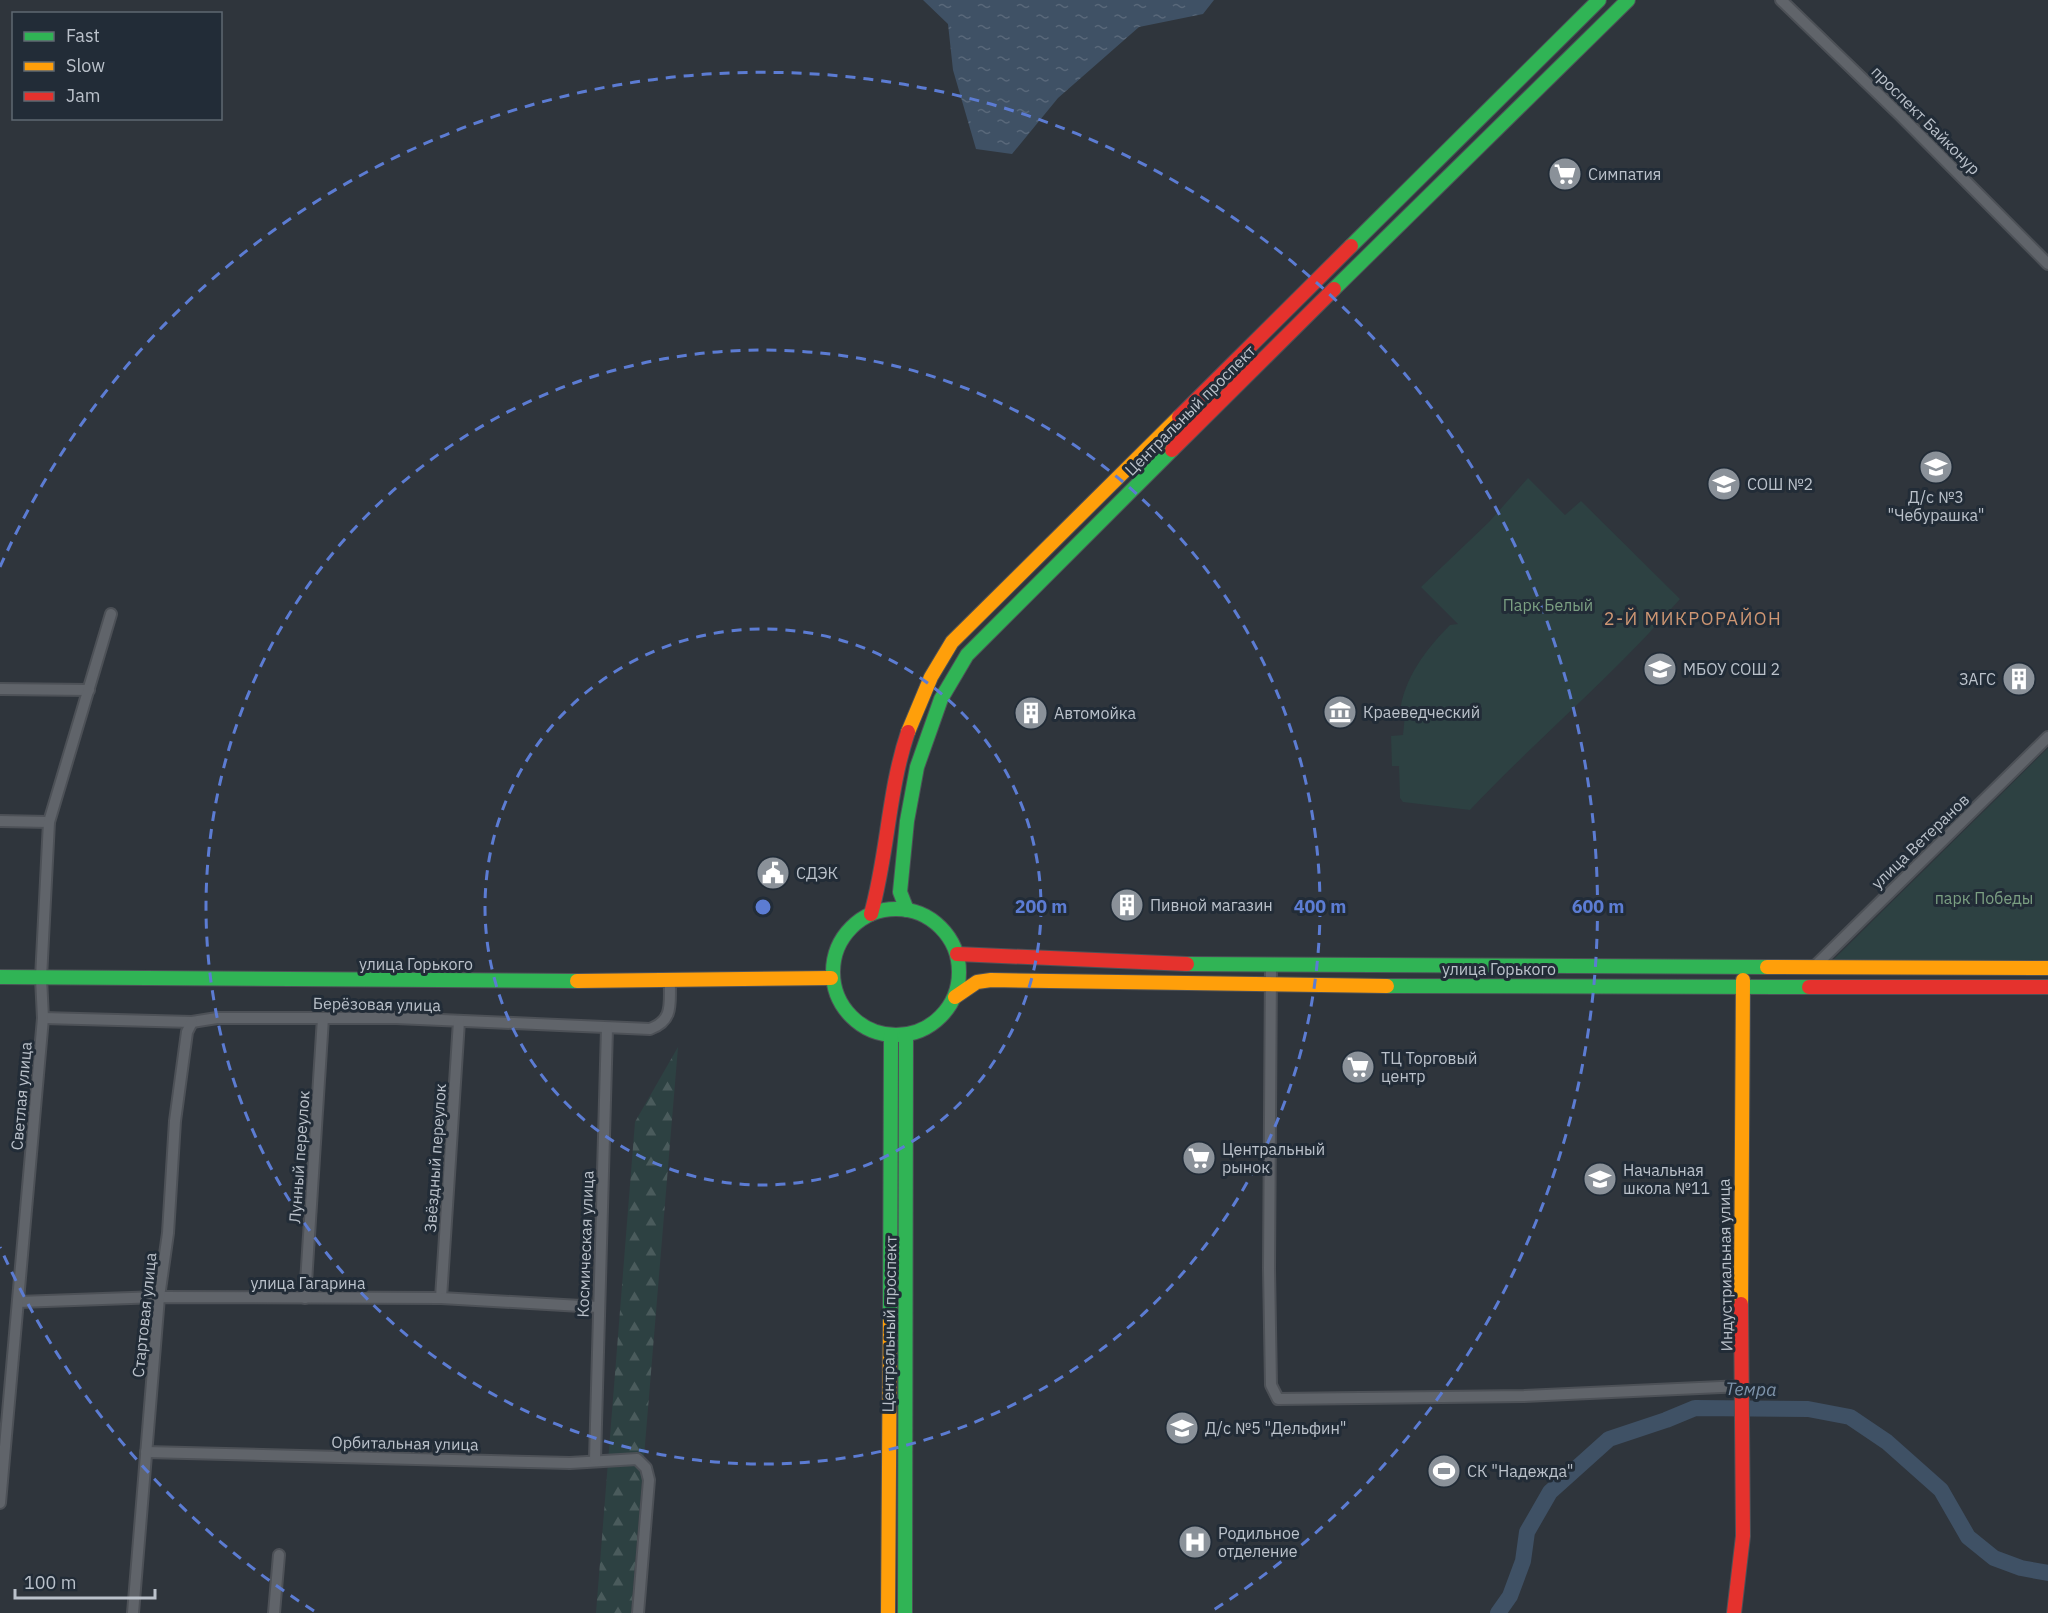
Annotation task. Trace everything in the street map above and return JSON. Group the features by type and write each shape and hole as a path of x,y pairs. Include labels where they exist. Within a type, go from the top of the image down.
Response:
{"main road":[{"name":"Центральный проспект","path":"871,914 878,892 899,765 923,690 935,666 952,642 1599,0"},
{"name":"Центральный проспект","path":"907,910 900,892 907,821 917,767 941,699 967,655 1628,0"},
{"path":"1230,367 1243,381"},
{"path":"923,690 941,699"},
{"path":"889,909 907,910 935,923 946,934 957,954 959,977 955,997 937,1021 922,1030 906,1035 891,1036 867,1029 847,1014 838,999 831,978 835,952 850,928 871,914 889,909"},
{"name":"улица Горького","path":"957,954 1146,964 2048,968"},
{"name":"Индустриальная улица","path":"1734,1613 1743,1536 1740,1195 1743,968"},
{"name":"улица Горького","path":"0,977 562,981 831,978"},
{"name":"улица Горького","path":"955,997 977,982 992,980 1270,986 2048,987"},
{"name":"Центральный проспект","path":"905,1613 906,1035"},
{"name":"Центральный проспект","path":"888,1613 891,1036"}],"street":[{"name":"проспект Байконур","path":"1780,0 1900,115 2048,264"},
{"name":"Светлая улица","path":"0,1503 43,1018 41,978 49,822 111,614"},
{"path":"0,689 89,690"},
{"name":"улица Ветеранов","path":"1813,968 2048,737"},
{"path":"0,821 49,822"},
{"path":"1271,965 1270,1339 1271,1385 1278,1399 1524,1396 1743,1386"},
{"name":"Берёзовая улица","path":"43,1018 192,1022 205,1018 323,1018 650,1029 662,1024 668,1017 670,979"},
{"name":"Лунный переулок","path":"305,1298 323,1018"},
{"name":"Звёздный переулок","path":"441,1298 459,1021"},
{"name":"Стартовая улица","path":"133,1613 159,1297 168,1233 175,1121 187,1032 192,1022"},
{"name":"Космическая улица","path":"595,1460 607,1028"},
{"name":"улица Гагарина","path":"18,1302 159,1297 441,1298 598,1307"},
{"name":"Орбитальная улица","path":"146,1452 570,1463 638,1458 646,1468 649,1480 638,1613"},
{"path":"274,1613 279,1555"}],"green space":[{"name":"Парк Белый","path":"1528,478 1565,515 1581,501 1680,599 1603,680 1470,810 1403,802 1400,798 1399,766 1392,766 1391,736 1403,735 1405,715 1400,713 1402,700 1411,676 1433,644 1450,625 1458,624 1421,587 1489,522"},
{"name":"парк Победы","path":"2048,748 2048,961 1833,960"},
{"path":"678,1047 631,1613 596,1613 635,1122"}],"water":[{"path":"923,0 1214,0 1203,14 1139,27 1058,98 1012,154 976,149 953,70 948,24"}],"waterway":[{"name":"Темра","path":"1498,1613 1510,1596 1523,1561 1527,1532 1550,1492 1609,1439 1695,1408 1808,1409 1850,1417 1887,1442 1941,1490 1968,1537 1994,1558 2021,1568 2048,1573"}],"traffic: fast":[{"path":"1351,246 1599,0"},
{"path":"1334,289 1628,0"},
{"path":"907,910 900,892 907,821 917,767 941,699 967,655 1172,450"},
{"path":"896,909 920,914 941,927 954,948 959,972 954,996 941,1017 920,1030 896,1035 872,1030 851,1017 838,996 833,972 838,948 851,927 872,914 896,909"},
{"path":"1187,964 1767,967"},
{"path":"0,977 577,981"},
{"path":"1387,986 1809,987"},
{"path":"905,1613 906,1035"},
{"path":"890,1321 891,1036"}],"traffic: slow":[{"path":"908,732 931,677 952,642 1179,417"},
{"path":"1767,967 2048,968"},
{"path":"577,981 831,978"},
{"path":"955,997 977,982 991,980 1387,986"},
{"path":"1741,1304 1743,980"},
{"path":"888,1613 890,1321"}],"traffic: jam":[{"path":"1179,417 1351,246"},
{"path":"1172,450 1334,289"},
{"path":"871,914 896,777 908,732"},
{"path":"957,954 1187,964"},
{"path":"1809,987 2048,987"},
{"path":"1734,1613 1743,1536 1741,1304"}],"place":[{"name":"Симпатия","path":"1565,174"},
{"name":"Д/c №3 \"Чебурашка\"","path":"1936,467"},
{"name":"СОШ №2","path":"1724,484"},
{"name":"МБОУ СОШ 2","path":"1660,669"},
{"name":"ЗАГС","path":"2019,679"},
{"name":"Краеведческий","path":"1340,712"},
{"name":"Автомойка","path":"1031,713"},
{"name":"СДЭК","path":"773,873"},
{"name":"Пивной магазин","path":"1127,905"},
{"name":"ТЦ Торговый центр","path":"1358,1067"},
{"name":"Центральный рынок","path":"1199,1158"},
{"name":"Начальная школа №11","path":"1600,1179"},
{"name":"Д/c №5 \"Дельфин\"","path":"1182,1428"},
{"name":"СК \"Надежда\"","path":"1444,1471"},
{"name":"Родильное отделение","path":"1195,1542"}],"district":[{"name":"2-Й МИКРОРАЙОН","path":"1693,618"}]}
